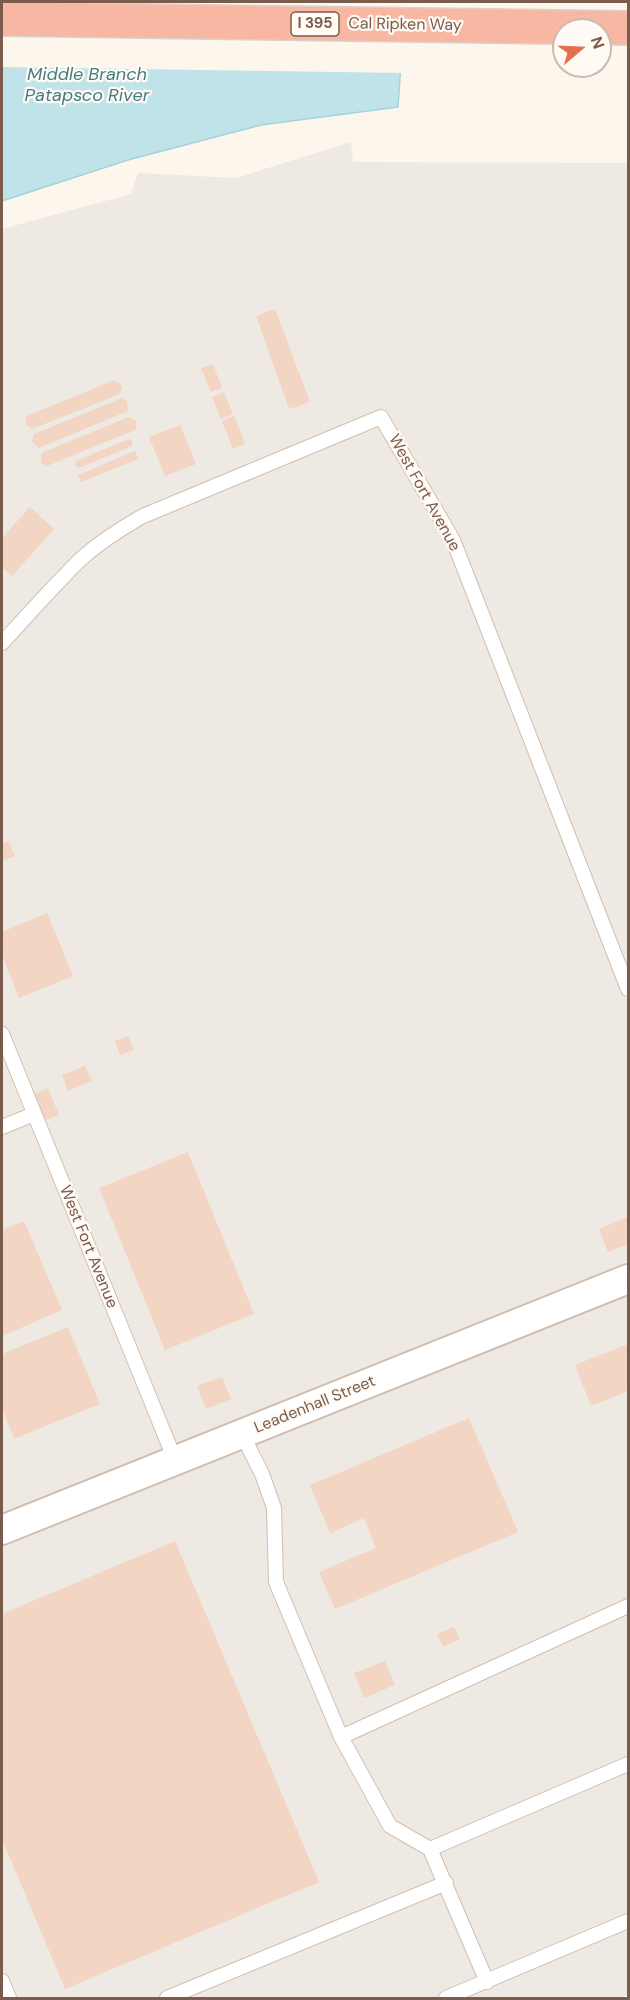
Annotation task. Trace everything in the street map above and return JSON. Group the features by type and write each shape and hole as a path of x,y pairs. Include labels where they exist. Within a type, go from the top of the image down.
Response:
{"highway":[{"name":"Cal Ripken Way","path":"2,19 628,28"}],"street":[{"name":"Leadenhall Street","path":"2,1530 628,1279"}],"lane":[{"name":"West Fort Avenue","path":"2,643 83,558 112,535 143,516 381,417 453,540 628,989"},
{"name":"West Fort Avenue","path":"2,1034 175,1460"},
{"path":"2,1127 34,1114"},
{"path":"242,1434 262,1474 274,1508 276,1582 341,1737 390,1826 430,1849 487,1982"},
{"path":"341,1737 628,1606"},
{"path":"430,1849 628,1764"},
{"path":"167,1998 446,1883"},
{"path":"446,1998 628,1921"},
{"path":"2,1981 9,1998"}],"shaded area":[{"path":"351,142 353,162 628,163 628,1995 621,1998 2,1998 2,229 131,194 138,173 236,178"}],"water":[{"name":"Middle Branch Patapsco River","path":"2,2 405,2 398,107 261,125 128,160 2,201"}],"pier":[{"path":"2,2 408,2 403,73 2,67"}],"building":[{"path":"275,309 310,402 289,409 256,316"},
{"path":"213,364 222,388 211,392 201,368"},
{"path":"114,380 122,388 120,394 32,429 26,425 27,416"},
{"path":"224,392 233,414 221,419 212,397"},
{"path":"122,398 127,401 128,411 39,448 32,442 34,434"},
{"path":"234,416 245,444 233,449 222,421"},
{"path":"129,417 135,420 137,425 135,430 47,466 41,463 41,453"},
{"path":"180,425 196,464 165,476 149,437"},
{"path":"129,439 132,440 132,446 79,468 75,466 76,461"},
{"path":"135,451 138,459 81,482 78,475"},
{"path":"30,507 54,529 12,576 2,567 2,538"},
{"path":"9,842 15,856 2,861 2,844"},
{"path":"47,913 73,976 19,998 2,955 2,932"},
{"path":"128,1036 134,1050 120,1055 115,1041"},
{"path":"85,1066 92,1081 68,1091 62,1075"},
{"path":"48,1088 59,1115 44,1121 33,1095"},
{"path":"188,1152 254,1314 165,1350 99,1188"},
{"path":"628,1217 628,1244 608,1252 599,1229"},
{"path":"24,1221 62,1310 2,1336 2,1230"},
{"path":"68,1327 100,1404 14,1439 2,1408 2,1354"},
{"path":"628,1344 628,1391 591,1406 575,1365"},
{"path":"222,1377 231,1399 206,1409 197,1386"},
{"path":"469,1418 518,1532 335,1609 319,1572 376,1548 364,1518 330,1533 310,1485"},
{"path":"175,1541 319,1882 65,1989 2,1839 2,1614"},
{"path":"454,1627 460,1639 443,1647 437,1634"},
{"path":"385,1661 395,1685 364,1698 354,1673"}]}
